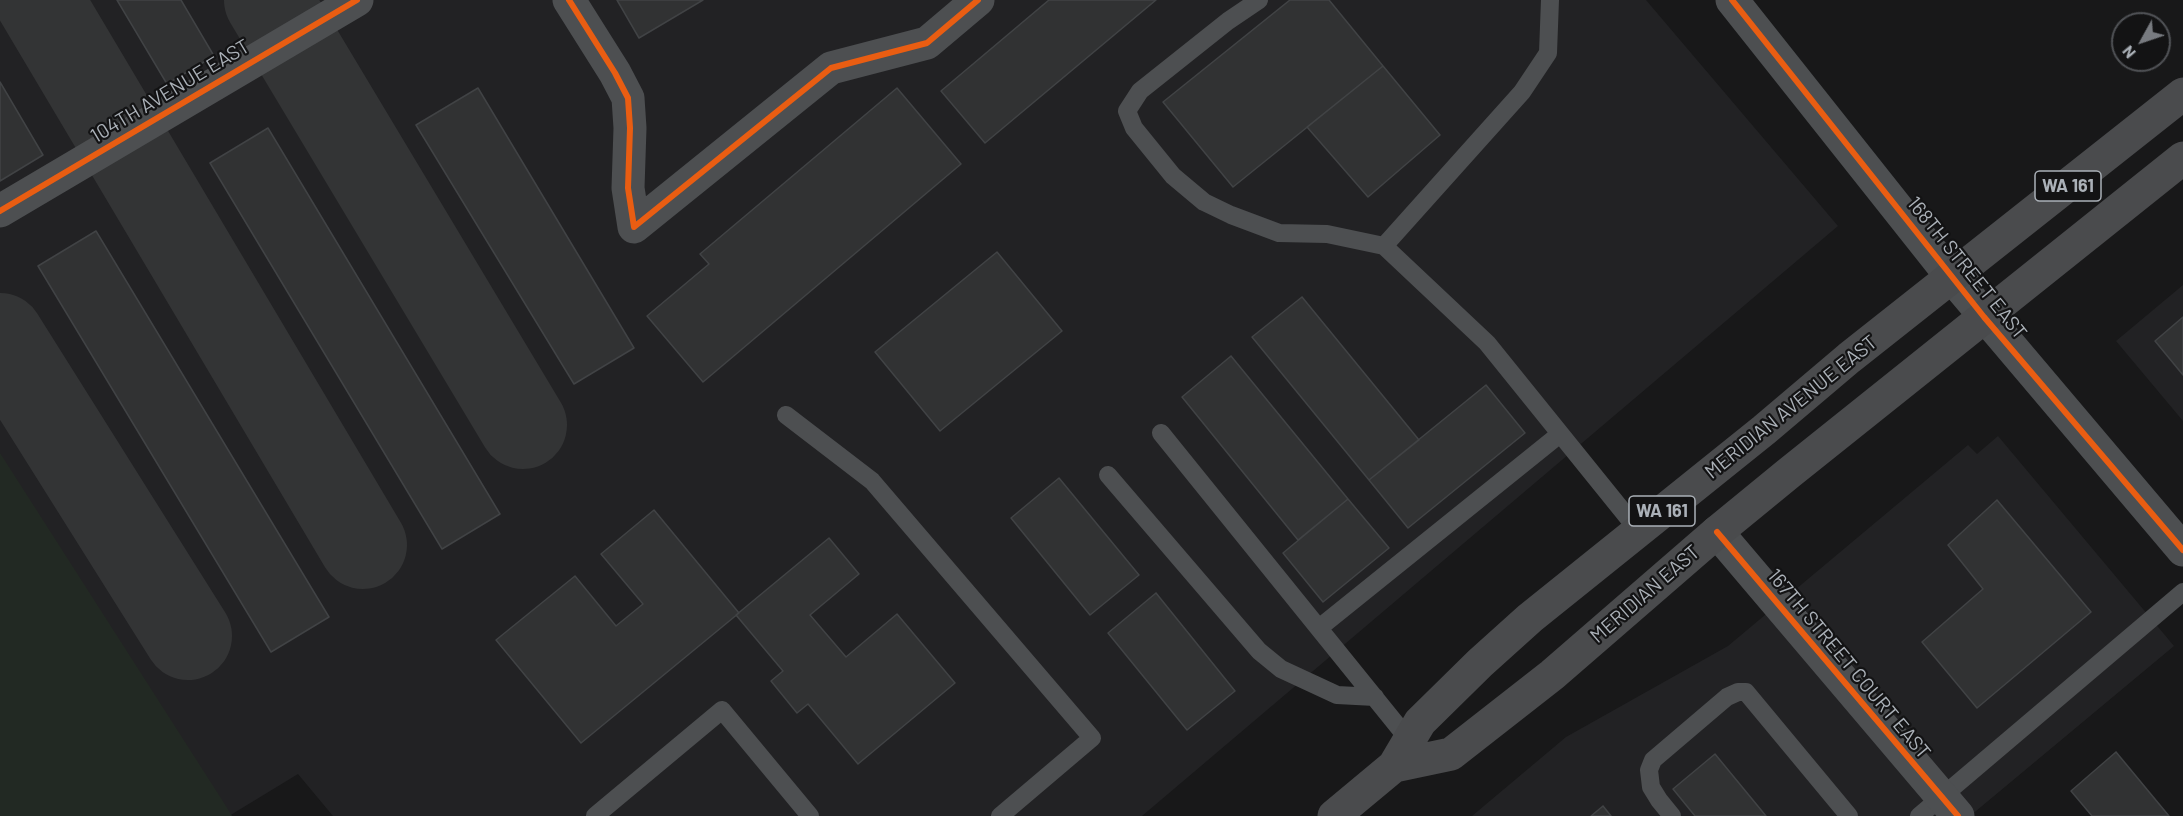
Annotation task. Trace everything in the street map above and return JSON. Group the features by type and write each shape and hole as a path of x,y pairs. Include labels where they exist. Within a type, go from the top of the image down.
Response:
{"main road":[{"name":"MERIDIAN AVENUE EAST","path":"1334,816 1402,753 1420,722 1530,618 1951,276 2014,229 2183,94"},
{"name":"WA 161","path":"1717,532 2183,158"},
{"name":"MERIDIAN EAST","path":"1572,656 1717,532"},
{"name":"MERIDIAN AVENUE EAST","path":"1402,753 1450,754 1552,675 1572,656"}],"street":[{"name":"104TH AVENUE EAST","path":"0,211 357,0"},
{"path":"569,0 628,98 630,128 628,188 634,227 831,68 927,43 978,0"},
{"name":"168TH STREET EAST","path":"1732,0 1984,317 2183,550"},
{"name":"167TH STREET COURT EAST","path":"1717,532 1940,810"}],"lane":[{"path":"1259,0 1228,21 1140,91 1126,111 1134,128 1173,176 1204,202 1231,215 1279,233 1327,234 1384,246 1487,342 1638,530"},
{"path":"1384,246 1522,92 1535,73 1548,53 1550,0"},
{"path":"786,415 872,481 1092,738 1000,816"},
{"path":"1161,433 1375,697 1402,753"},
{"path":"1319,628 1560,434"},
{"path":"1108,475 1259,651 1281,669 1337,695 1375,697"},
{"path":"1940,810 2183,592"},
{"path":"1672,816 1651,787 1649,770 1653,760 1726,697 1738,692 1746,692 1849,816"},
{"path":"596,816 722,710 810,816"}],"shaded area":[{"path":"0,0 1646,0 1838,226 1142,816 333,816 298,774 229,816 0,816"},
{"path":"2183,285 2183,421 2116,341"},
{"path":"1998,436 2174,646 1970,816 1472,816 1566,737 1728,646 1968,445 1977,454"},
{"path":"0,453 224,803 232,816 0,816"}],"building":[{"path":"117,0 181,0 214,56 167,84"},
{"path":"617,0 703,0 639,38"},
{"path":"1049,0 1156,0 985,143 941,91"},
{"path":"1290,0 1329,0 1383,66 1233,187 1163,102"},
{"path":"1383,66 1440,135 1368,197 1307,127"},
{"path":"0,82 43,155 0,181"},
{"path":"478,88 634,348 574,384 416,125"},
{"path":"897,88 961,164 703,382 647,316 709,264 700,254"},
{"path":"268,128 500,514 442,549 210,163"},
{"path":"96,231 329,617 271,652 38,266"},
{"path":"997,252 1062,331 940,431 875,352"},
{"path":"1302,297 1419,440 1369,480 1252,337"},
{"path":"2183,317 2183,375 2155,341"},
{"path":"1231,356 1348,499 1298,540 1182,397"},
{"path":"1486,385 1525,433 1408,528 1369,480"},
{"path":"1059,478 1139,575 1090,615 1011,518"},
{"path":"1348,499 1389,548 1323,602 1283,553"},
{"path":"1997,500 2091,612 1977,708 1922,642 1983,589 1948,545"},
{"path":"654,510 739,613 581,743 496,640 575,576 616,626 643,604 601,554"},
{"path":"829,538 859,574 810,615 846,657 897,614 955,683 858,764 808,704 797,713 771,681 783,671 736,615"},
{"path":"1156,593 1235,691 1187,730 1108,633"},
{"path":"2116,752 2169,816 2092,816 2071,791"},
{"path":"1715,754 1766,816 1695,816 1673,789"},
{"path":"1603,806 1611,816 1591,816"}],"taxiway":[{"path":"39,0 363,545"},
{"path":"268,0 523,425"},
{"path":"0,337 188,636"}],"cycle path":[{"path":"0,211 357,0"},
{"path":"569,0 628,98 630,128 628,188 634,227 831,68 927,43 978,0"},
{"path":"1732,0 1984,317 2183,550"},
{"path":"1717,532 1958,816"}]}
